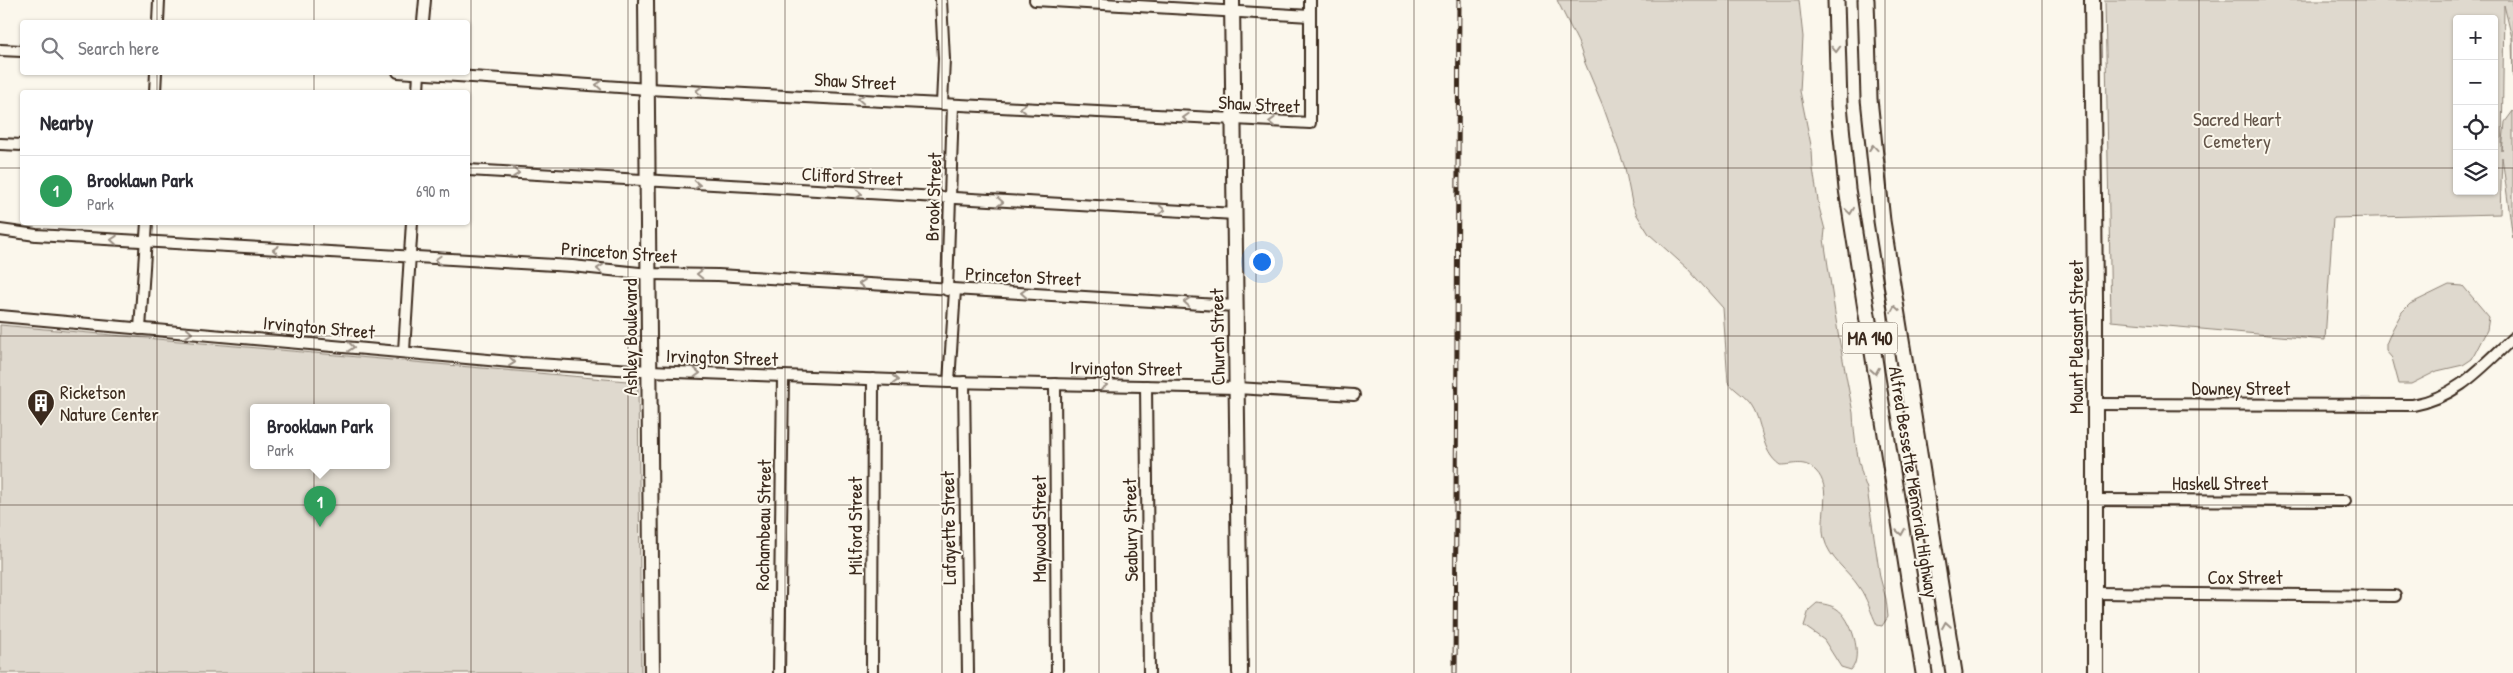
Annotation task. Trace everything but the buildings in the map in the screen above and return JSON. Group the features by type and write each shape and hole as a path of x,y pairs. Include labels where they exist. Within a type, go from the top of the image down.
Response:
{"highway":[{"name":"Alfred Bessette Memorial Highway","path":"1836,0 1839,104 1847,189 1924,673"},
{"name":"Alfred Bessette Memorial Highway","path":"1866,0 1869,99 1882,221 1954,673"}],"main road":[{"name":"Ashley Boulevard","path":"646,0 652,673"},
{"name":"Mount Pleasant Street","path":"2092,0 2096,404 2095,673"},
{"name":"Church Street","path":"1232,6 1240,673"}],"street":[{"path":"158,20 159,0"},
{"path":"423,20 425,0"},
{"path":"941,0 944,59 942,104"},
{"path":"1035,0 1232,6 1310,16 1310,0"},
{"name":"Shaw Street","path":"450,75 648,88 1310,123 1310,16"},
{"path":"0,50 20,52"},
{"path":"155,90 156,75"},
{"path":"418,90 419,75"},
{"name":"Brook Street","path":"949,382 953,105"},
{"path":"0,144 20,145"},
{"name":"Clifford Street","path":"470,170 648,182 1235,214"},
{"path":"140,329 147,225"},
{"path":"404,351 412,225"},
{"name":"Princeton Street","path":"0,230 36,235 410,259 572,266 649,274 718,275 951,290 1181,301 1235,306"},
{"name":"Irvington Street","path":"0,316 521,363 649,371 949,382 1237,388 1354,396"},
{"name":"Downey Street","path":"2096,404 2386,406 2424,403 2454,391 2513,338"},
{"name":"Rochambeau Street","path":"779,673 783,377"},
{"name":"Milford Street","path":"872,673 873,378"},
{"name":"Lafayette Street","path":"964,382 968,673"},
{"name":"Maywood Street","path":"1055,384 1057,673"},
{"name":"Seabury Street","path":"1146,386 1149,673"},
{"name":"Haskell Street","path":"2095,500 2345,501"},
{"name":"Cox Street","path":"2095,593 2395,596"}],"green space":[{"path":"1557,0 1799,0 1803,37 1800,91 1812,150 1819,207 1825,230 1824,239 1838,333 1853,413 1857,452 1867,489 1880,577 1886,599 1888,617 1882,626 1877,625 1862,591 1834,558 1826,545 1823,530 1825,494 1821,478 1812,467 1799,463 1780,465 1774,459 1769,453 1752,406 1728,382 1723,308 1688,269 1649,234 1637,215 1632,203 1625,168 1603,106 1578,42"},
{"name":"Sacred Heart Cemetery","path":"2105,0 2513,0 2513,77 2512,38 2504,5 2502,151 2505,122 2513,111 2513,239 2502,157 2500,214 2333,218 2325,340 2111,321"},
{"path":"2449,285 2463,286 2489,317 2487,330 2472,359 2463,365 2437,371 2411,384 2399,384 2392,358 2386,351 2386,344 2392,330 2402,312 2410,304"},
{"path":"0,325 638,382 641,673 0,673"},
{"path":"1817,603 1837,609 1847,620 1856,647 1855,664 1851,670 1841,667 1824,640 1804,626 1809,610"}],"railway":[{"path":"1455,673 1459,0"}],"place":[{"name":"Ricketson Nature Center","path":"41,427"},
{"name":"Brooklawn Park","path":"320,527"}]}
